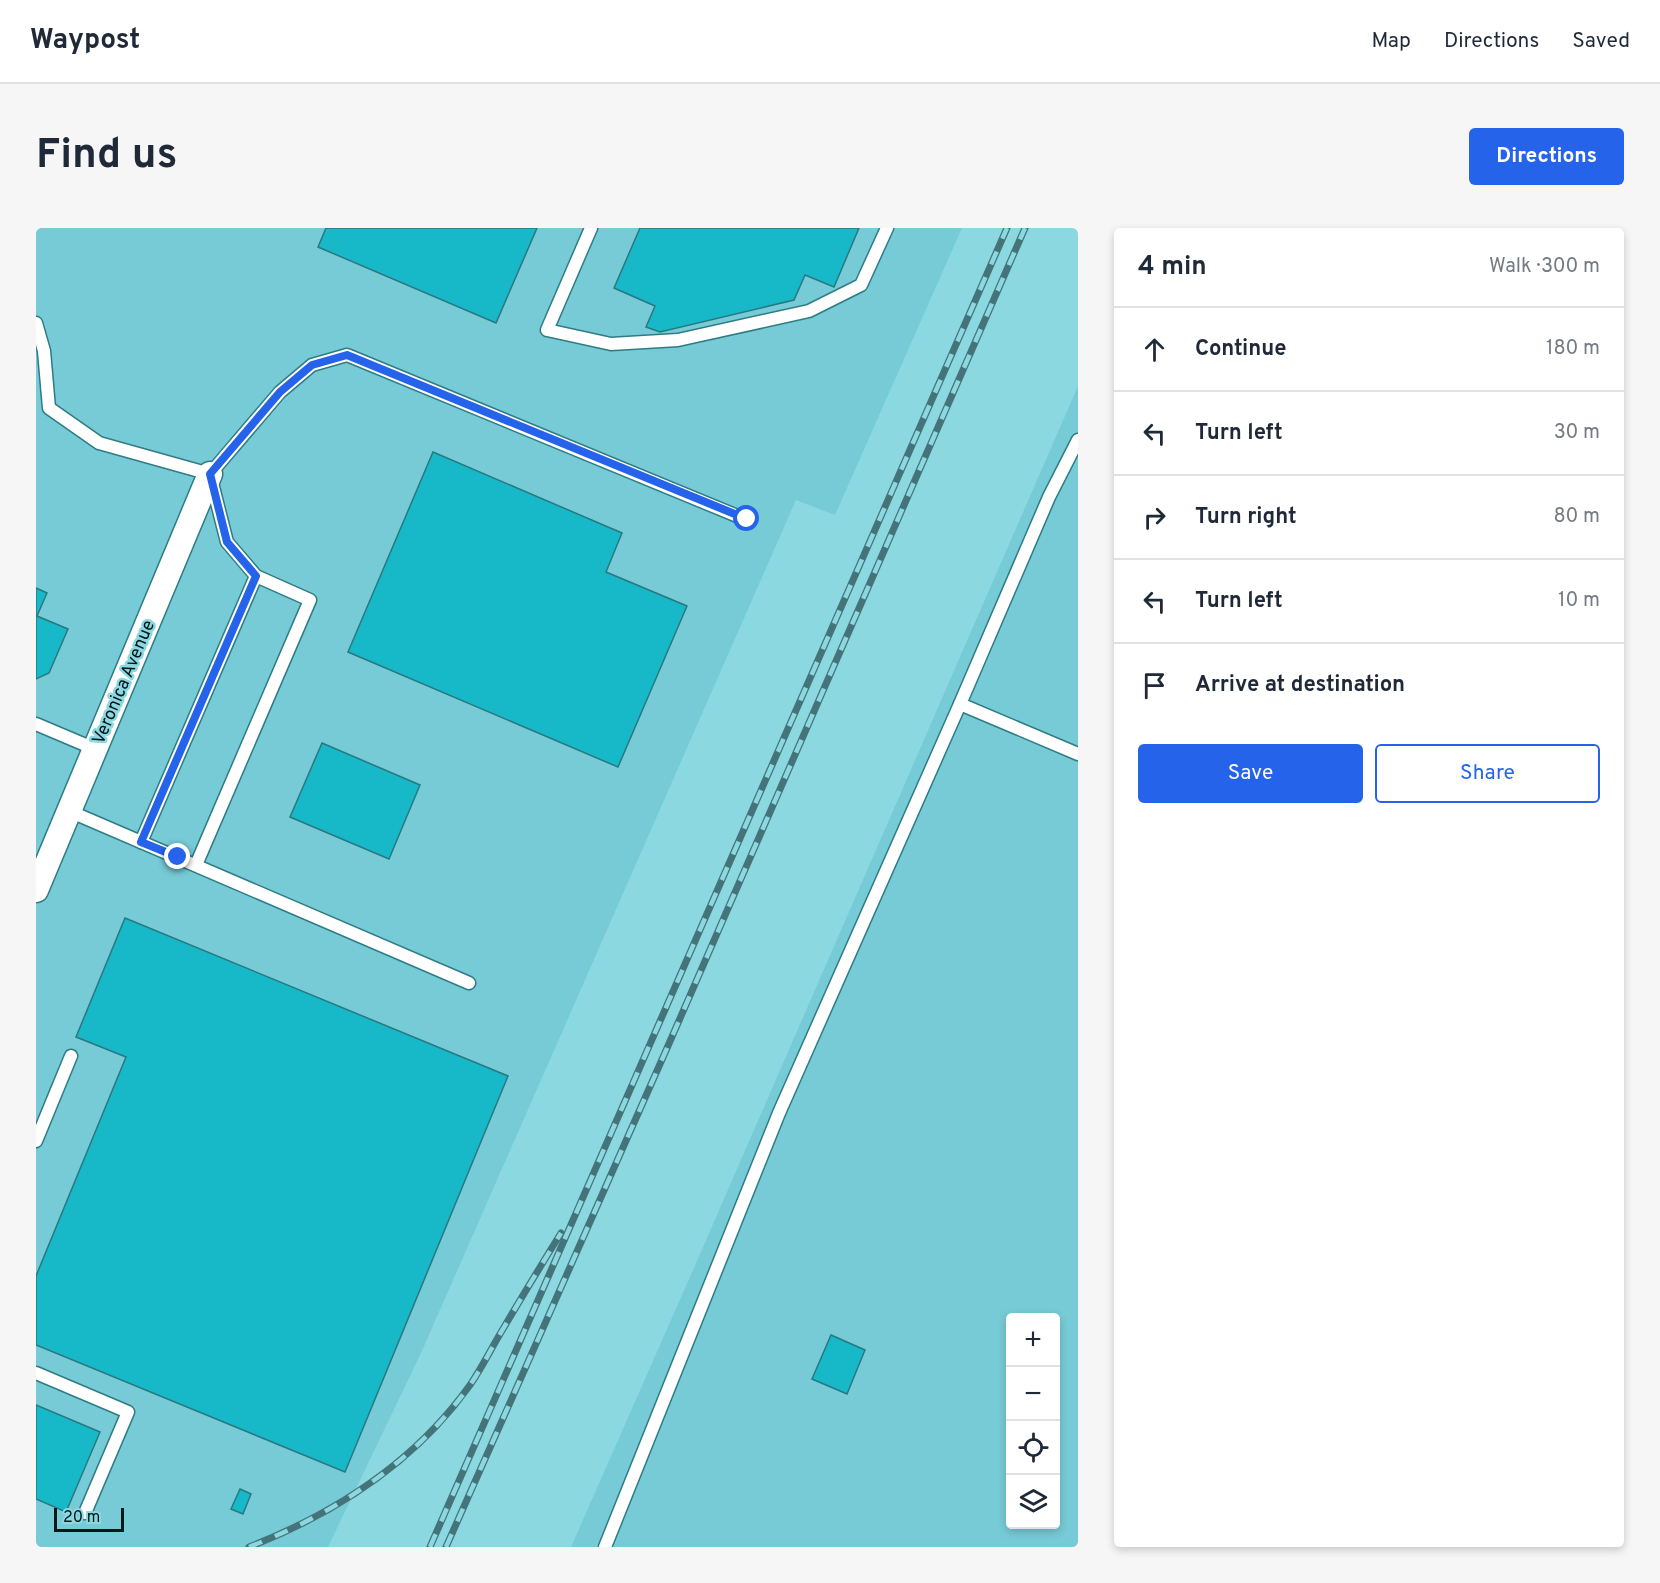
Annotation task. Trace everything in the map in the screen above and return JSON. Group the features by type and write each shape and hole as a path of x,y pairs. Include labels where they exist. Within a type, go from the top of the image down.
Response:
{"street":[{"name":"Veronica Avenue","path":"36,890 210,474"}],"lane":[{"path":"591,228 547,330 611,344 678,340 809,311 861,285 887,228"},
{"path":"36,323 44,351 49,408 99,443 210,474"},
{"path":"210,474 280,392 312,365 347,355 747,519"},
{"path":"605,1547 779,1113 960,704 1048,497 1078,440"},
{"path":"196,865 310,600 256,576 227,542 210,474"},
{"path":"141,842 256,576"},
{"path":"960,704 1078,754"},
{"path":"36,724 94,749"},
{"path":"69,811 469,983"},
{"path":"36,1141 71,1056"},
{"path":"36,1373 128,1412 85,1514"}],"shaded area":[{"path":"36,228 962,228 835,515 796,500 421,1353 328,1547 36,1547"},
{"path":"1078,386 1078,1547 571,1547 693,1270"}],"building":[{"path":"326,228 537,228 496,323 318,247"},
{"path":"640,228 859,228 834,287 805,275 794,300 660,332 646,327 655,306 614,288"},
{"path":"433,452 622,533 606,572 687,606 618,767 348,652"},
{"path":"36,588 47,593 37,616 68,629 49,673 36,679"},
{"path":"322,743 420,785 389,859 290,817"},
{"path":"125,918 508,1076 345,1472 36,1345 36,1276 126,1057 76,1037"},
{"path":"831,1335 865,1350 847,1394 812,1379"},
{"path":"36,1405 100,1432 66,1512 36,1499"},
{"path":"240,1489 251,1494 243,1514 231,1509"}],"railway":[{"path":"430,1547 1007,228"},
{"path":"446,1547 664,1055 1025,228"},
{"path":"249,1547 343,1501 372,1482 424,1438 470,1385 561,1233"}],"route":[{"path":"178,857 141,842 256,576 227,542 210,474 280,392 312,365 347,355 747,519"}]}
